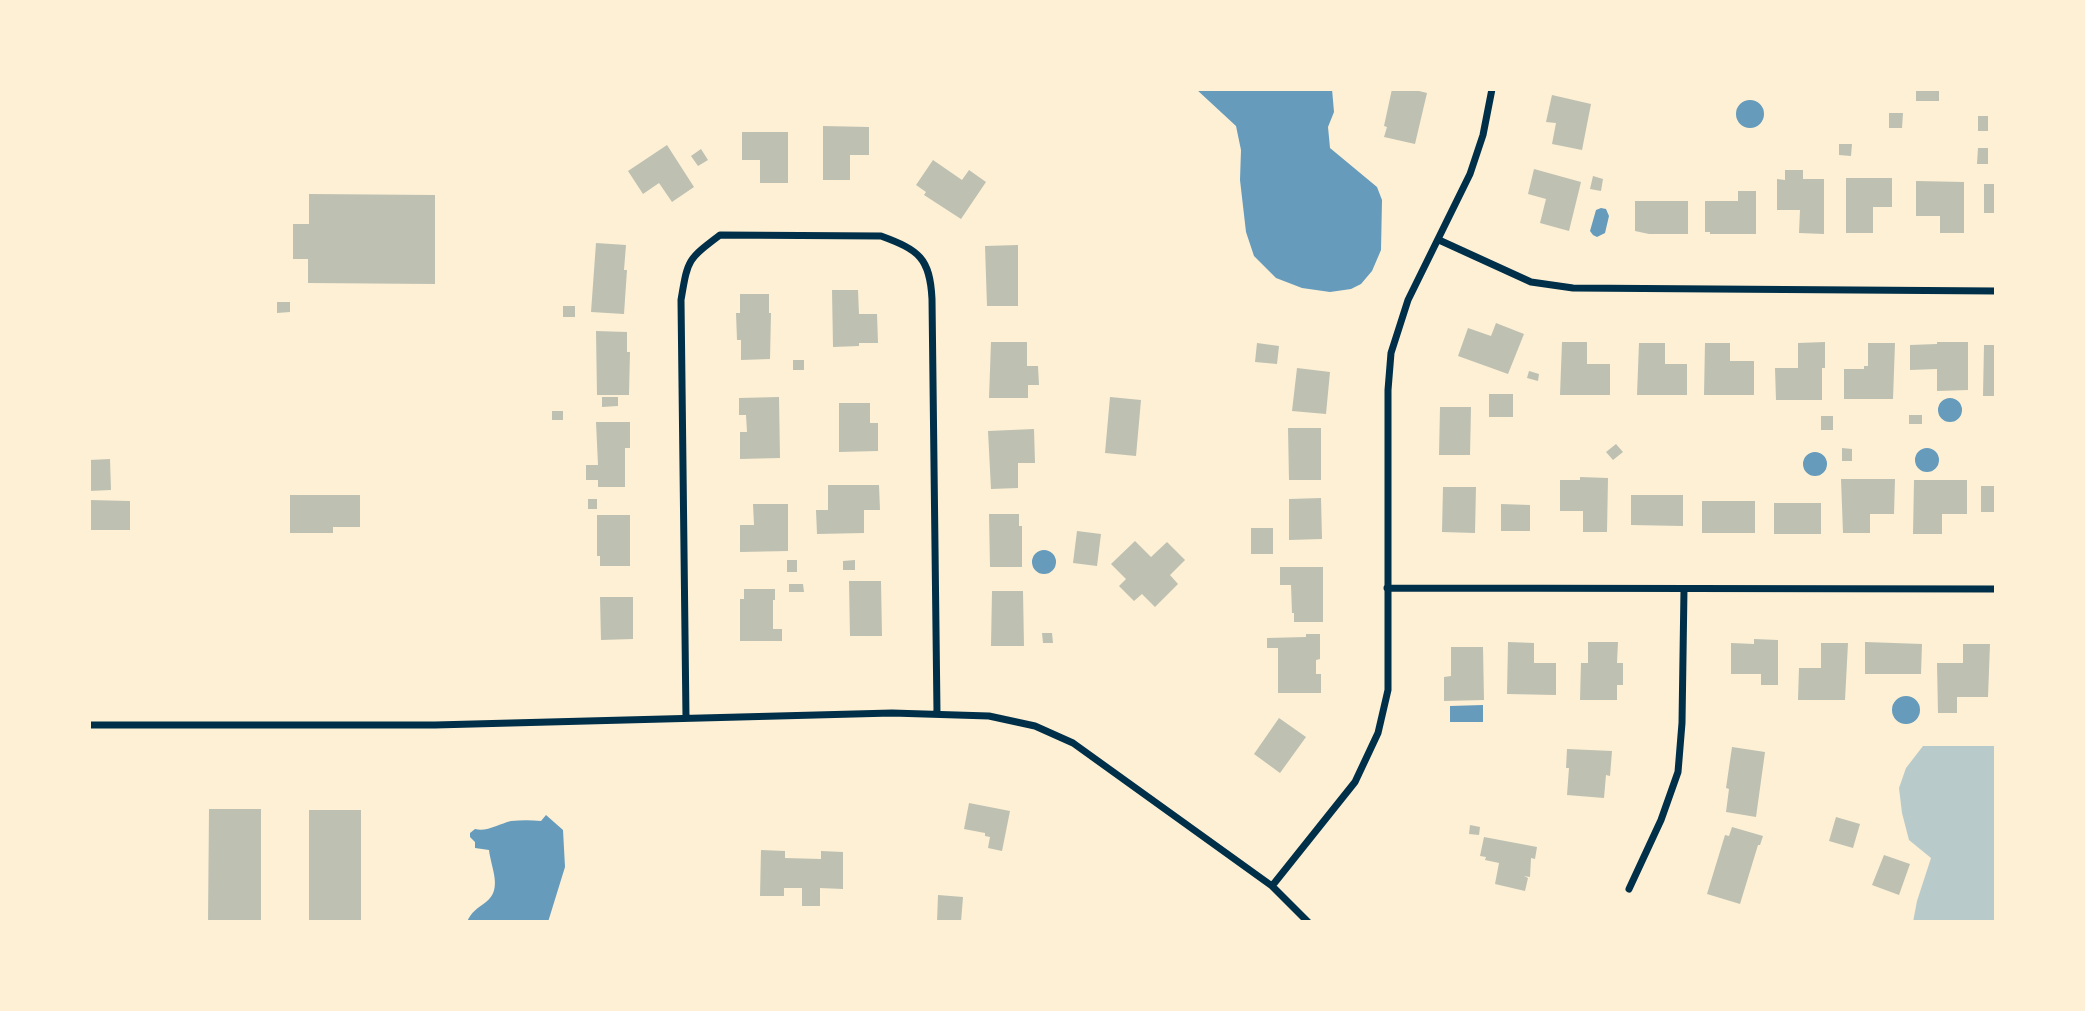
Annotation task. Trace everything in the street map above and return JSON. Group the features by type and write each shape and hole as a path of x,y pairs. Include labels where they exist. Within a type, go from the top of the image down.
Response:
{"street":[{"path":"1272,886 1355,782 1378,733 1388,690 1388,390 1391,353 1408,300 1470,174 1483,135 1492,89"},
{"path":"686,718 681,299 687,266 701,248 720,235 881,236 905,244 925,261 931,279 932,299 937,713"},
{"path":"1439,240 1531,282 1573,288 1996,291"},
{"path":"1387,588 1996,589"},
{"path":"1629,889 1661,820 1678,772 1682,723 1684,589"},
{"path":"89,725 435,725 937,713 989,716 1035,726 1073,743 1272,886 1308,922"}],"shaded area":[{"path":"1923,746 1996,746 1996,922 1913,922 1931,858 1909,840 1899,788 1906,768"}],"water":[{"path":"1196,89 1332,89 1334,112 1328,127 1330,148 1377,187 1382,200 1381,250 1372,271 1361,284 1351,289 1330,292 1302,288 1276,278 1254,256 1246,232 1240,180 1241,150 1236,126"},
{"path":"1750,100 1760,104 1764,114 1760,124 1750,128 1740,124 1736,114 1740,104"},
{"path":"1606,209 1609,216 1605,233 1597,237 1590,231 1596,210"},
{"path":"1950,398 1958,402 1962,410 1958,418 1950,422 1942,418 1938,410 1942,402"},
{"path":"1927,448 1935,452 1939,460 1935,468 1927,472 1919,468 1915,460 1919,452"},
{"path":"1815,452 1823,456 1827,464 1823,472 1815,476 1807,472 1803,464 1807,456"},
{"path":"1044,550 1055,557 1056,562 1049,573 1044,574 1033,567 1032,562 1039,551"},
{"path":"1906,696 1916,700 1920,710 1916,720 1906,724 1896,720 1892,710 1896,700"},
{"path":"1483,705 1483,722 1450,722 1450,706"},
{"path":"546,815 563,830 565,867 548,922 467,922 491,897 495,885 489,850 475,848 470,833 475,829 488,829 511,821 541,821"}],"building":[{"path":"1392,89 1411,89 1427,93 1415,144 1384,137"},
{"path":"1916,89 1939,89 1939,101 1916,101"},
{"path":"1552,95 1591,104 1582,150 1552,144 1556,123 1546,122"},
{"path":"1889,113 1903,113 1902,128 1889,128"},
{"path":"1978,116 1988,116 1988,131 1978,131"},
{"path":"823,126 869,127 869,155 850,155 850,180 823,180"},
{"path":"742,132 788,132 788,183 760,183 760,160 742,160"},
{"path":"1839,144 1852,144 1851,156 1839,155"},
{"path":"667,145 694,187 672,202 659,183 643,194 628,171"},
{"path":"1978,148 1988,148 1988,164 1977,164"},
{"path":"701,149 708,160 698,166 691,156"},
{"path":"933,160 962,180 969,170 986,182 961,219 924,195 926,192 916,185"},
{"path":"1534,169 1581,182 1569,231 1540,223 1546,199 1528,194"},
{"path":"1785,170 1803,170 1803,179 1824,179 1824,234 1799,233 1800,210 1777,210 1777,179 1785,180"},
{"path":"1593,176 1603,179 1601,191 1590,189"},
{"path":"1846,178 1892,178 1892,207 1873,207 1873,233 1846,233"},
{"path":"1916,181 1964,182 1964,233 1940,233 1940,216 1916,216"},
{"path":"1984,184 1996,184 1996,213 1984,213"},
{"path":"1738,191 1756,191 1756,234 1705,232 1705,201 1738,201"},
{"path":"309,194 435,195 435,284 308,283 308,259 293,259 293,224 309,224"},
{"path":"1635,201 1688,201 1688,234 1649,234 1635,231"},
{"path":"596,243 626,245 624,314 591,312"},
{"path":"1018,245 1018,306 987,306 985,246"},
{"path":"832,290 858,290 859,314 877,314 878,343 833,347"},
{"path":"740,294 769,294 770,359 741,360 741,340 737,340 736,313 740,313"},
{"path":"277,302 290,302 290,312 277,313"},
{"path":"563,306 575,306 575,317 563,317"},
{"path":"1496,323 1524,334 1508,374 1458,356 1468,328 1491,336"},
{"path":"596,331 627,332 627,352 630,352 629,395 597,395"},
{"path":"991,342 1027,342 1027,366 1038,366 1039,385 1028,385 1028,398 989,398"},
{"path":"1562,342 1587,342 1587,364 1610,364 1610,395 1560,395"},
{"path":"1825,342 1822,400 1776,400 1775,368 1798,368 1798,343"},
{"path":"1968,342 1968,390 1937,391 1937,369 1910,370 1910,345"},
{"path":"1257,343 1279,346 1277,364 1255,362"},
{"path":"1639,343 1665,343 1665,364 1687,364 1687,395 1637,395"},
{"path":"1705,343 1730,343 1730,361 1754,361 1754,395 1704,395"},
{"path":"1868,343 1895,343 1893,399 1844,399 1844,369 1864,369 1864,366 1868,366"},
{"path":"1984,345 1996,345 1996,396 1983,396"},
{"path":"793,360 804,360 804,370 793,370"},
{"path":"1297,368 1330,372 1326,414 1292,411"},
{"path":"1529,371 1539,374 1538,381 1527,378"},
{"path":"1489,394 1513,394 1513,417 1489,417"},
{"path":"602,397 618,397 618,406 602,407"},
{"path":"779,397 780,458 740,459 740,432 747,432 746,415 739,415 739,398"},
{"path":"1110,397 1141,400 1136,456 1105,453"},
{"path":"839,403 870,403 870,423 878,423 878,451 839,452"},
{"path":"1440,407 1471,407 1470,455 1439,455"},
{"path":"552,411 563,411 563,420 552,420"},
{"path":"1909,415 1922,415 1922,424 1909,424"},
{"path":"1821,416 1833,416 1833,430 1821,430"},
{"path":"596,422 630,422 630,448 625,448 625,487 598,487 598,480 586,480 586,465 598,465"},
{"path":"1288,428 1321,428 1321,480 1289,480"},
{"path":"1034,429 1035,463 1018,463 1018,488 991,489 988,431"},
{"path":"1616,444 1623,452 1613,460 1606,452"},
{"path":"1842,448 1852,449 1852,461 1842,461"},
{"path":"110,459 111,490 89,491 89,460"},
{"path":"1580,477 1608,478 1607,532 1583,532 1583,511 1560,511 1560,480 1580,480"},
{"path":"1841,479 1895,479 1894,514 1870,514 1870,533 1843,533"},
{"path":"1914,480 1967,480 1967,514 1942,514 1942,534 1913,534"},
{"path":"828,485 879,485 880,510 864,510 864,533 817,534 816,510 828,510"},
{"path":"1981,486 1996,486 1996,512 1981,512"},
{"path":"1443,487 1476,487 1475,533 1442,532"},
{"path":"290,495 360,495 360,527 333,527 333,533 290,533"},
{"path":"1631,495 1683,495 1683,526 1631,525"},
{"path":"1321,498 1322,539 1289,540 1289,499"},
{"path":"588,499 597,499 597,509 588,509"},
{"path":"89,500 130,501 130,530 89,530"},
{"path":"1702,501 1755,501 1755,533 1702,533"},
{"path":"1774,503 1821,503 1821,534 1774,534"},
{"path":"753,504 788,504 788,551 740,552 740,525 754,525"},
{"path":"1501,504 1530,505 1530,531 1501,531"},
{"path":"989,514 1019,514 1019,526 1022,526 1022,567 990,567"},
{"path":"597,515 630,515 630,566 600,566 600,556 597,556"},
{"path":"1251,528 1273,528 1273,554 1251,554"},
{"path":"1077,531 1101,534 1097,566 1073,563"},
{"path":"1135,541 1151,557 1167,542 1185,560 1170,575 1178,584 1155,607 1142,594 1134,601 1119,586 1126,579 1111,564"},
{"path":"787,560 797,560 797,572 787,572"},
{"path":"855,560 855,570 843,570 843,561"},
{"path":"1280,567 1323,567 1323,622 1294,622 1291,585 1280,585"},
{"path":"849,581 881,581 882,636 850,636"},
{"path":"789,584 803,584 804,592 789,592"},
{"path":"744,589 775,589 773,629 782,629 782,641 740,641 740,599 744,599"},
{"path":"992,591 1023,591 1024,646 991,646"},
{"path":"600,597 633,597 633,639 601,640"},
{"path":"1042,633 1052,633 1053,643 1043,643"},
{"path":"1306,634 1320,634 1320,659 1316,660 1316,674 1321,674 1321,693 1278,693 1278,648 1267,648 1267,638 1306,637"},
{"path":"1754,639 1778,640 1778,685 1761,685 1761,674 1731,674 1731,643 1754,644"},
{"path":"1508,642 1534,643 1534,663 1556,663 1556,695 1507,694"},
{"path":"1588,642 1618,642 1617,663 1623,663 1623,685 1617,685 1617,700 1580,700 1581,663 1588,663"},
{"path":"1865,642 1922,644 1921,674 1865,674"},
{"path":"1821,643 1848,643 1845,700 1798,700 1799,668 1821,668"},
{"path":"1963,644 1990,644 1988,697 1957,697 1957,713 1938,713 1937,663 1963,663"},
{"path":"1451,647 1483,647 1484,700 1444,701 1444,677 1451,676"},
{"path":"1279,718 1306,737 1280,773 1254,754"},
{"path":"1732,747 1765,752 1756,817 1726,812 1729,789 1726,788"},
{"path":"1567,749 1612,751 1610,776 1606,775 1604,798 1567,795"},
{"path":"969,803 1010,811 1002,851 988,848 990,837 985,836 985,833 964,829"},
{"path":"209,809 261,809 261,922 208,922"},
{"path":"309,810 361,810 361,922 309,922"},
{"path":"1836,817 1860,824 1853,848 1829,841"},
{"path":"1470,825 1480,827 1479,835 1469,834"},
{"path":"1732,827 1763,836 1740,904 1707,894 1725,835 1729,836"},
{"path":"1484,837 1537,847 1535,859 1531,858 1530,877 1524,876 1528,878 1525,891 1495,884 1499,863 1480,856"},
{"path":"761,850 785,851 785,858 821,859 821,851 843,852 843,889 820,888 820,906 802,906 802,888 784,888 784,896 760,896"},
{"path":"1884,855 1910,864 1899,895 1872,885"},
{"path":"938,895 963,897 961,922 937,922"}]}
